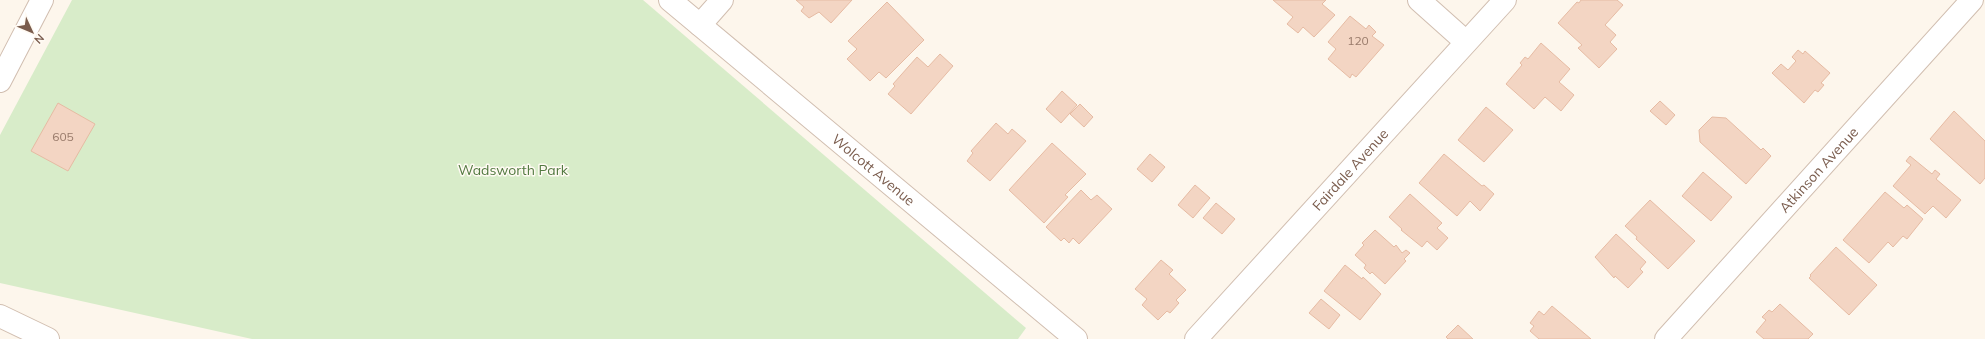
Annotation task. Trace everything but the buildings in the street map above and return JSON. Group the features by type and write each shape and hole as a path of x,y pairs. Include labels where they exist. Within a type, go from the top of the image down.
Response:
{"street":[{"path":"0,81 42,0"},
{"name":"Wolcott Avenue","path":"670,0 1076,339"},
{"path":"700,25 722,0"},
{"path":"1419,0 1466,42"},
{"name":"Fairdale Avenue","path":"1196,339 1505,0"},
{"name":"Atkinson Avenue","path":"1666,339 1972,0"},
{"path":"0,316 48,339"}],"green space":[{"name":"Wadsworth Park","path":"72,0 643,0 1026,328 1018,339 252,339 0,283 0,135"}]}
